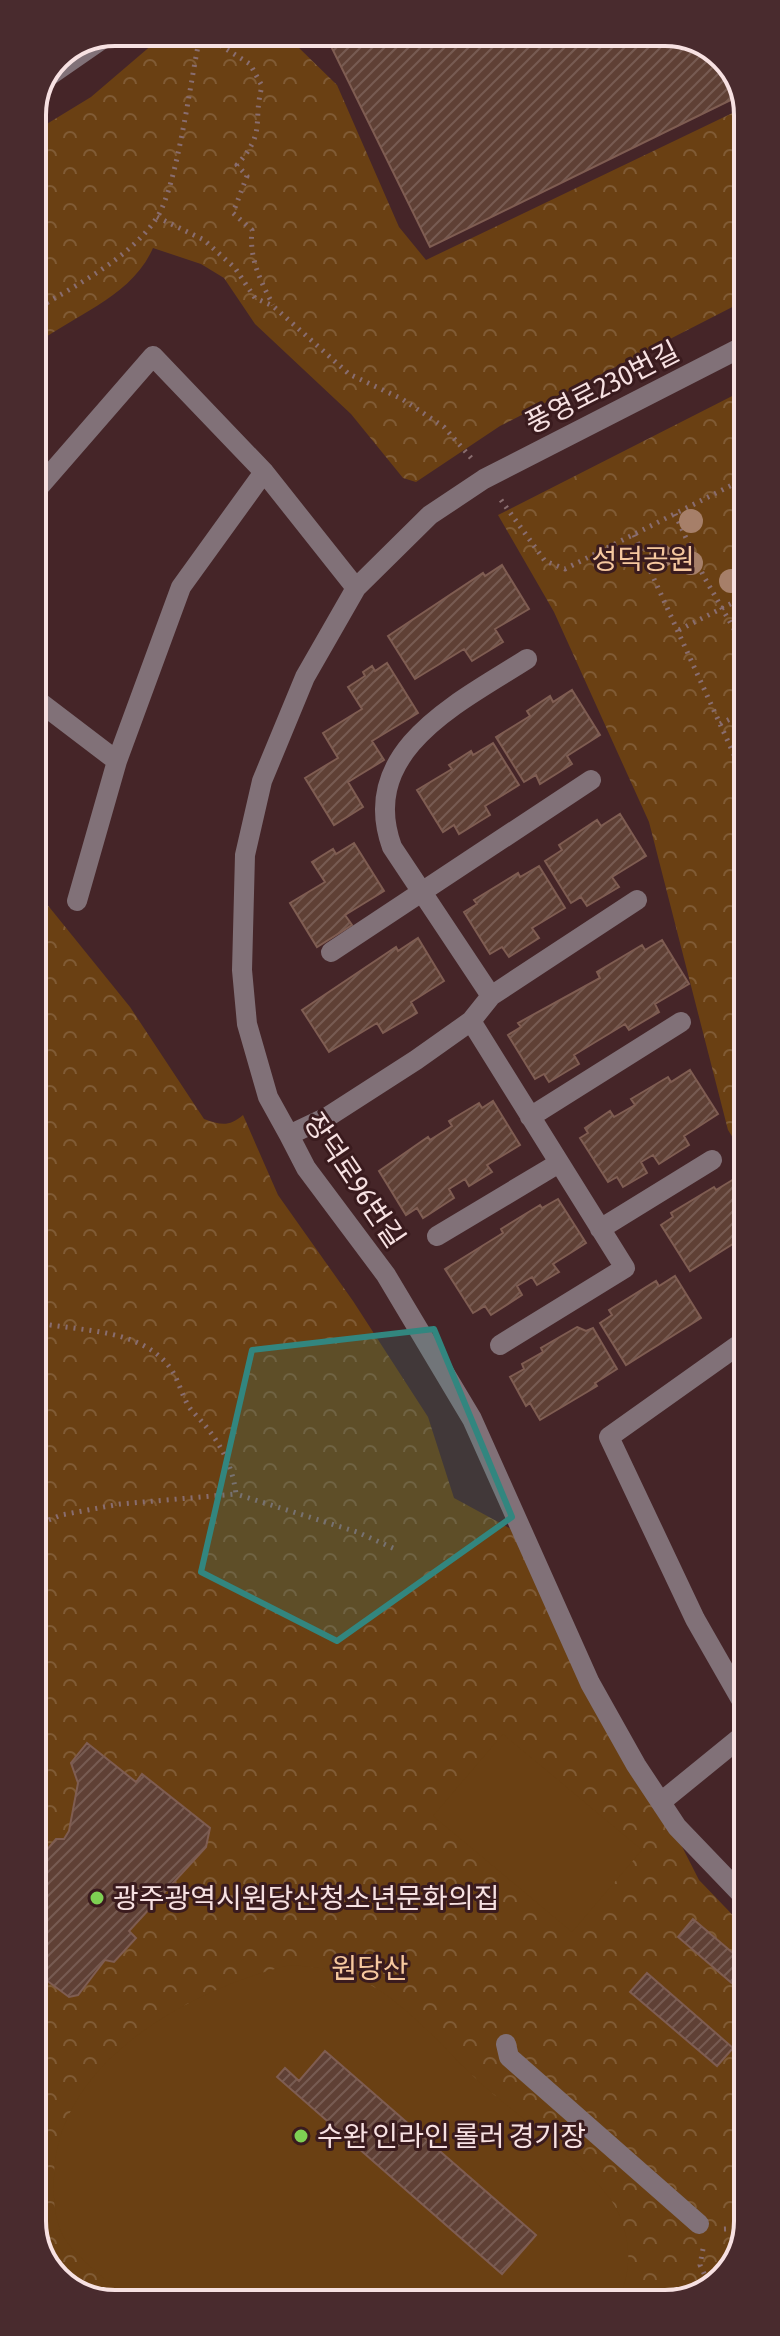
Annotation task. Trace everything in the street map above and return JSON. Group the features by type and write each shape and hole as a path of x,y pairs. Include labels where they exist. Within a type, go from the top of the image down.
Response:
{"street":[{"name":"풍영로230번길","path":"484,479 734,351"},
{"path":"46,479 153,356 264,472 356,588"},
{"path":"77,901 117,761 181,587 264,472"},
{"name":"장덕로96번길","path":"484,479 430,515 356,588 305,677 280,729 250,822 245,855 242,970 247,1024 268,1097 306,1168 386,1275 472,1419 590,1683 636,1765 677,1827 734,1886"},
{"path":"491,996 421,895 392,847 383,823 386,796 399,759 424,725 527,659"},
{"path":"46,707 117,761"},
{"path":"331,952 591,780"},
{"path":"289,1135 329,1116 471,1021 491,996 637,900"},
{"path":"471,1021 625,1268 500,1345"},
{"path":"530,1117 681,1022"},
{"path":"600,1229 712,1160"},
{"path":"437,1236 559,1163"},
{"path":"734,1348 609,1437 695,1619 734,1687"},
{"path":"661,1802 734,1743"},
{"path":"506,2044 509,2057 699,2224"}],"path":[{"path":"46,303 132,245 157,217 171,175 198,46"},
{"path":"221,46 250,64 262,86 256,110 260,130 250,151 237,165 247,176 233,213 252,230 250,248 273,306"},
{"path":"157,217 204,240 235,268 255,298 273,306 349,374 402,399 444,427 460,442 545,561 565,569 734,484"},
{"path":"675,514 734,631"},
{"path":"634,535 734,755"},
{"path":"679,630 734,602"},
{"path":"720,724 734,717"},
{"path":"46,1324 106,1333 143,1344 170,1368 194,1413 212,1432 233,1470 236,1494"},
{"path":"46,1521 61,1515 120,1504 236,1494 357,1532 395,1549"}],"highlighted area":[{"path":"434,1329 512,1517 337,1641 201,1572 252,1350"}],"green space":[{"path":"151,46 297,46 337,85 399,227 426,260 734,112 734,306 500,426 416,482 403,478 351,414 255,324 224,278 201,264 153,248 131,280 116,293 46,337 46,124 91,97"},
{"name":"성덕공원","path":"734,395 734,1139 728,1130 649,822 554,612 498,515"},
{"name":"원당산","path":"46,903 130,1007 204,1119 225,1124 243,1115 278,1195 353,1301 428,1417 454,1498 524,1536 699,1880 734,1916 734,2221 725,2256 711,2273 696,2283 665,2290 110,2290 88,2285 63,2267 48,2239 46,2221"},
{"path":"503,1734 642,1850 572,1932 433,1816"},
{"name":"수완 인라인 롤러 경기장","path":"290,1965 344,1973 378,1989 411,2015 486,2088 556,2146 607,2194 621,2220 627,2243 628,2267 623,2290 118,2290 82,2259 59,2227 54,2177 61,2136 78,2099 103,2066 135,2037 172,2012 251,1976"}],"building":[{"path":"331,46 670,46 692,51 711,63 727,84 732,99 430,247"},
{"path":"502,565 529,609 495,629 503,642 472,661 464,649 415,679 388,636 483,573 485,576"},
{"path":"387,663 418,713 372,741 384,760 348,782 363,807 334,825 305,778 338,758 323,733 362,709 348,687 365,676 363,672 372,666 375,671"},
{"path":"572,690 600,735 567,756 572,764 540,784 536,775 524,782 496,737 530,716 527,711 550,696 553,702"},
{"path":"493,743 519,785 485,806 490,815 459,834 454,825 443,832 417,790 452,769 449,765 471,751 473,755"},
{"path":"620,814 646,856 612,877 619,887 587,906 581,897 571,903 545,861 562,850 559,845 597,820 601,826"},
{"path":"354,843 384,891 345,915 352,925 317,947 290,903 325,882 312,862 333,849 336,854"},
{"path":"539,866 565,908 532,928 539,938 509,957 502,947 490,954 464,912 477,904 474,900 518,873 520,877"},
{"path":"418,938 444,981 411,1002 417,1013 383,1033 377,1023 329,1052 302,1010 396,947 398,951"},
{"path":"662,940 689,984 655,1004 659,1012 629,1030 625,1024 574,1055 579,1064 549,1082 544,1074 535,1079 508,1035 521,1027 518,1023 600,978 597,972 642,945 645,950"},
{"path":"690,1070 718,1114 684,1136 689,1145 659,1164 653,1155 641,1162 647,1173 623,1187 617,1177 608,1182 580,1138 588,1133 585,1128 610,1111 614,1117 635,1105 631,1099 668,1077 671,1082"},
{"path":"493,1101 520,1145 487,1165 492,1172 469,1186 465,1179 449,1189 454,1198 423,1218 417,1208 406,1215 379,1171 428,1137 430,1140 452,1126 449,1121 479,1103 482,1108"},
{"path":"734,1179 734,1243 690,1271 661,1225 673,1217 671,1213 714,1187 716,1190"},
{"path":"558,1199 586,1243 553,1264 559,1272 537,1285 532,1277 517,1286 522,1295 491,1315 485,1306 473,1313 445,1269 503,1233 501,1229 540,1205 542,1208"},
{"path":"675,1276 701,1318 626,1365 600,1323 612,1315 609,1310 656,1281 659,1286"},
{"path":"577,1327 586,1331 593,1328 617,1369 595,1383 597,1386 540,1420 530,1403 526,1406 510,1377 524,1369 522,1364 543,1352 541,1348"},
{"name":"광주광역시원당산청소년문화의집","path":"87,1743 136,1782 142,1774 210,1828 206,1847 129,1931 136,1938 114,1962 105,1960 78,1995 69,1997 46,1980 46,1851 56,1839 64,1839 69,1831 78,1783 71,1763"},
{"path":"693,1919 734,1954 734,1985 678,1937"},
{"path":"647,1973 733,2048 717,2066 630,1992"},
{"path":"325,2051 536,2235 502,2274 277,2077 285,2068 299,2081"}],"place":[{"name":"광주광역시원당산청소년문화의집","path":"97,1898"},
{"name":"수완 인라인 롤러 경기장","path":"301,2136"}]}
